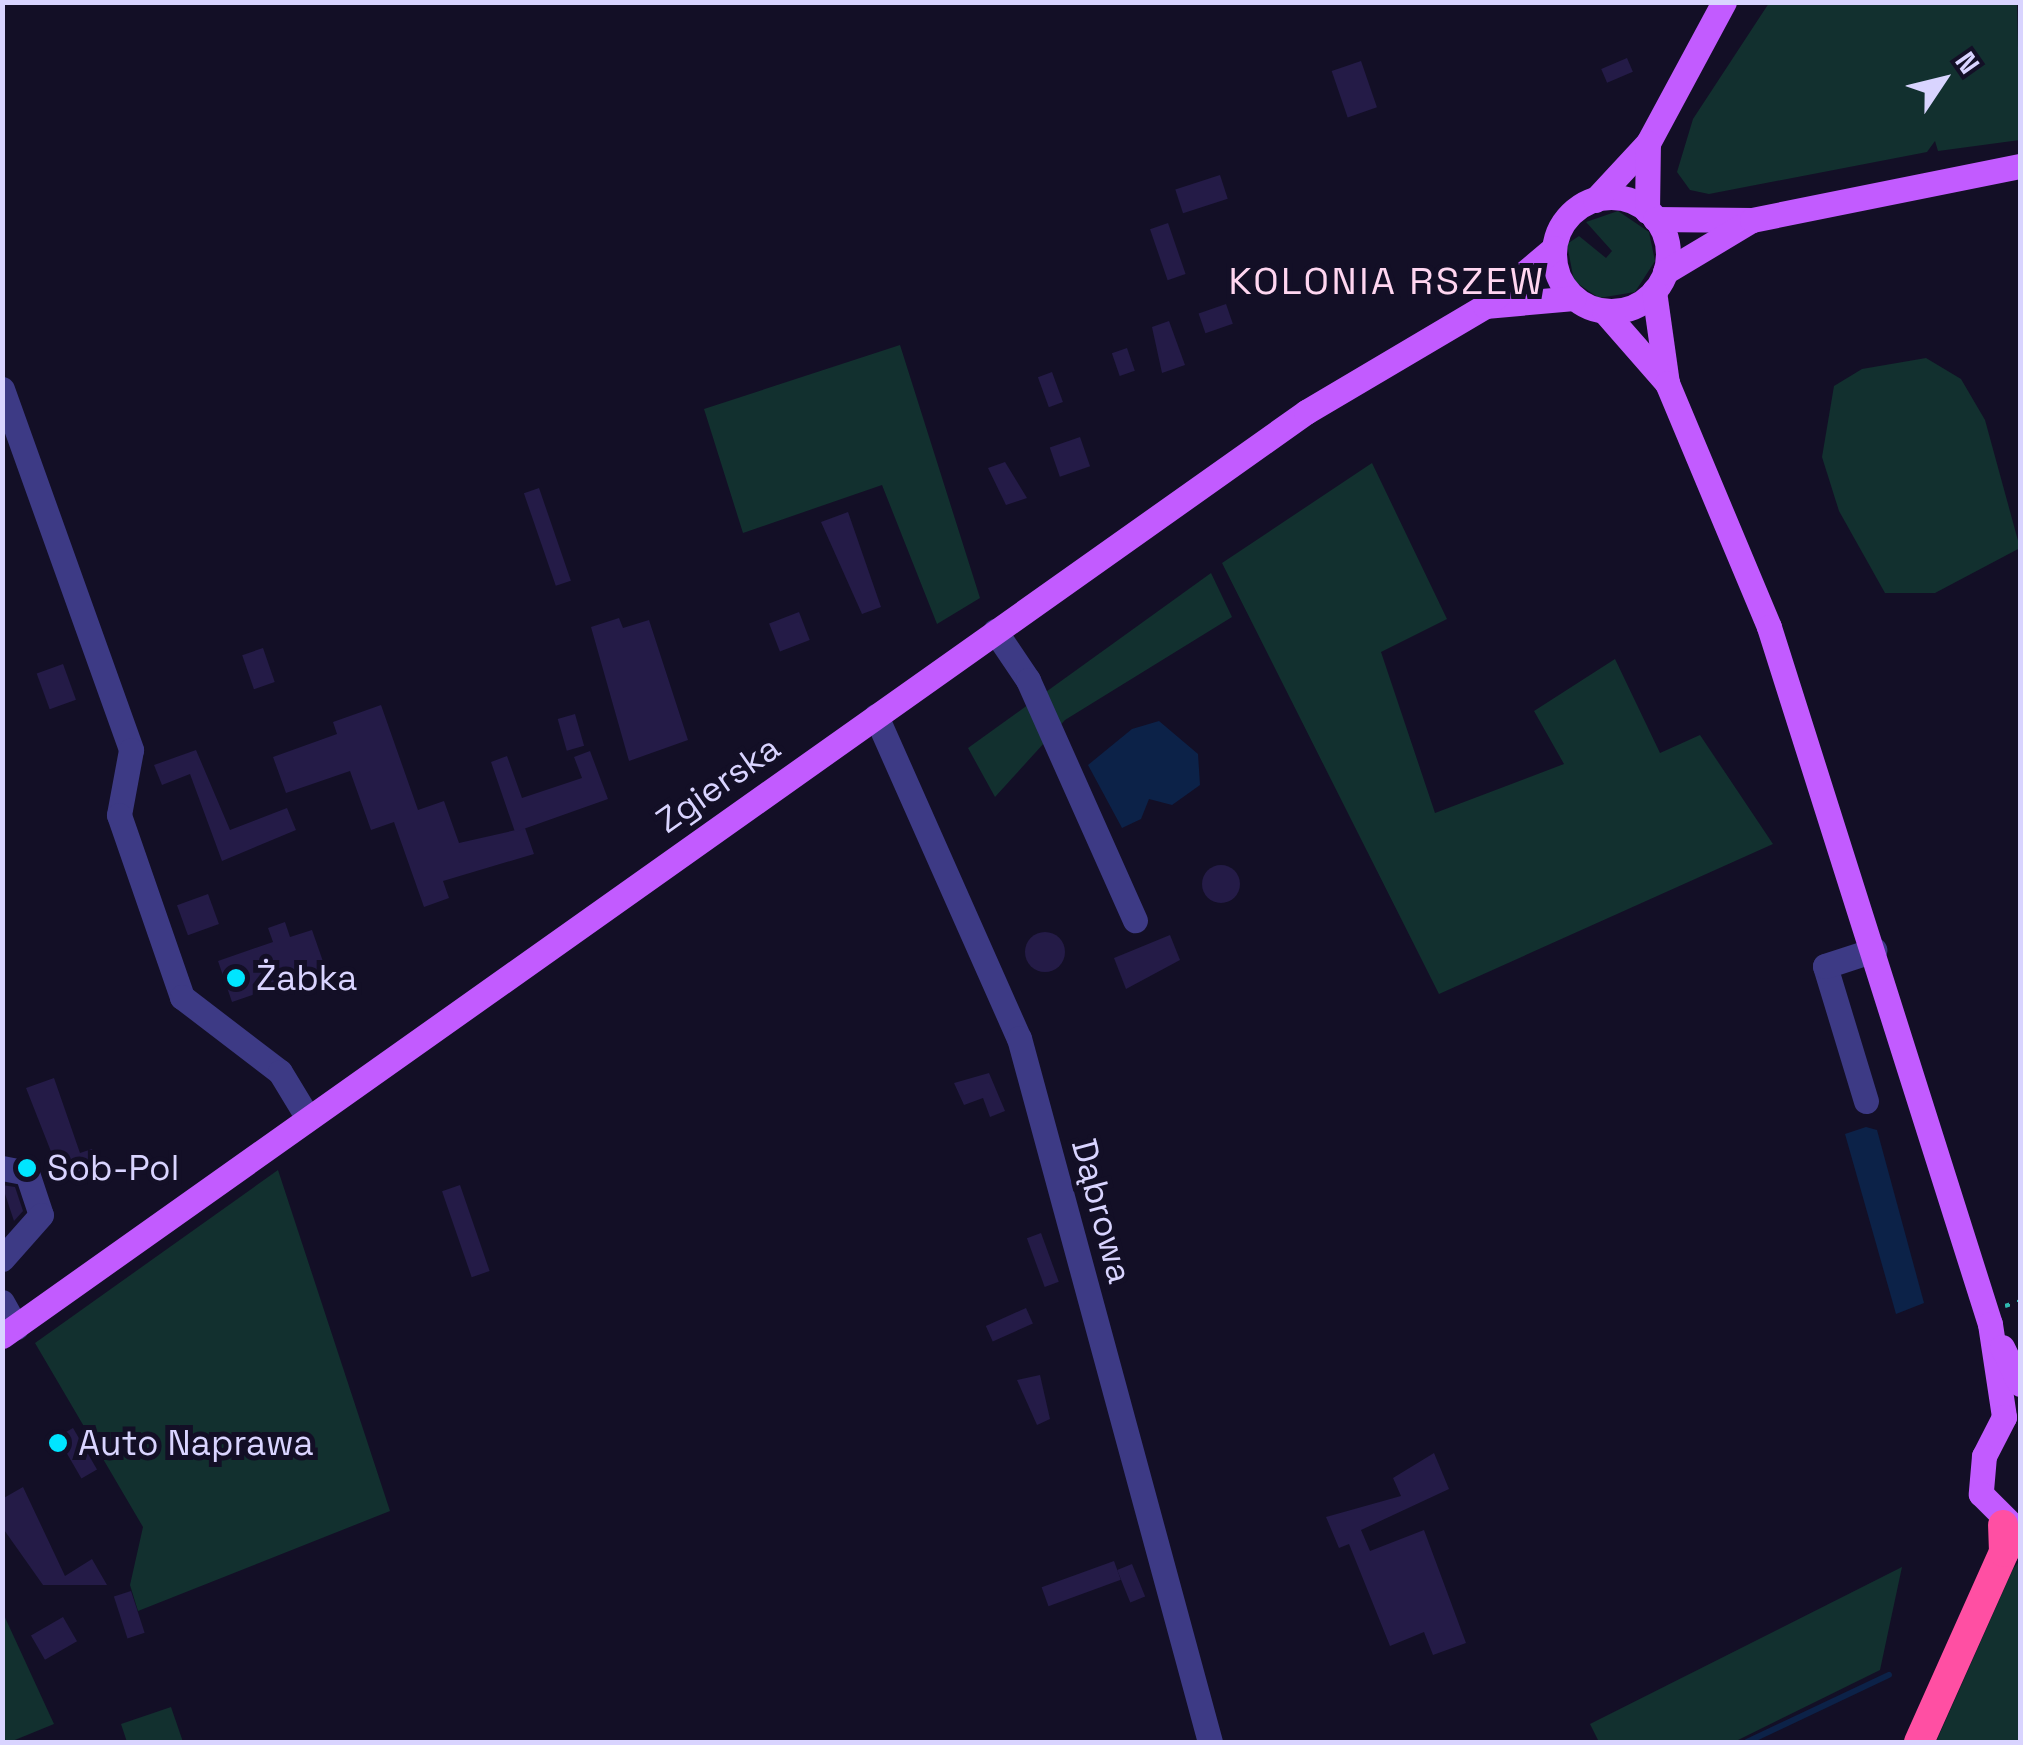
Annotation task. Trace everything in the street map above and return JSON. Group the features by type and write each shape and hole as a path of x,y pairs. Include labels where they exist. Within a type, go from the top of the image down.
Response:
{"highway":[{"path":"1919,1742 2012,1530"}],"main road":[{"path":"1668,383 1604,311 1574,298 1554,248 1567,218 1595,200 1648,143 1724,2"},
{"path":"1648,143 1668,383 1769,626 1990,1324 2004,1417 1980,1475 2012,1530"},
{"path":"1595,200 1651,215 1752,220 2020,166"},
{"path":"1604,311 1659,281 1752,220"},
{"name":"Zgierska","path":"9,1332 1343,386 1485,306 1554,248"},
{"name":"Zgierska","path":"1485,306 1574,298"},
{"path":"1990,1324 2020,1384"},
{"path":"1995,1440 2020,1425"}],"street":[{"path":"2,389 131,750 119,815 182,998 280,1072 308,1118"},
{"path":"995,631 1028,680 1135,920"},
{"name":"Dąbrowa","path":"876,716 1019,1038 1210,1742"},
{"path":"1866,1101 1825,966 1874,950"},
{"path":"2,1168 27,1173 41,1215 2,1259"},
{"path":"2,1302 9,1332"}],"green space":[{"path":"1769,3 2017,3 2020,140 1938,151 1935,141 1927,152 1709,194 1690,190 1677,172 1693,119"},
{"path":"1618,211 1649,232 1655,261 1635,292 1599,298 1574,281 1567,244 1579,236 1606,258 1612,251 1586,222"},
{"path":"900,345 980,598 937,624 882,485 743,533 704,409"},
{"path":"1926,358 1961,379 1985,420 2020,548 1935,593 1885,593 1839,511 1822,457 1834,386 1862,369"},
{"path":"1372,463 1447,619 1381,652 1435,813 1564,764 1534,711 1615,659 1660,753 1700,735 1773,844 1439,994 1222,563"},
{"path":"1211,573 1232,617 1065,720 995,797 968,748"},
{"path":"278,1170 390,1511 138,1611 130,1585 143,1527 35,1343"},
{"path":"2020,1560 2020,1742 1936,1742 2013,1569"},
{"path":"1902,1567 1880,1670 1734,1742 1599,1742 1590,1724"},
{"path":"2,1611 54,1724 10,1742 3,1742"},
{"path":"171,1707 183,1742 127,1742 121,1724"}],"water":[{"path":"1159,721 1198,754 1200,785 1172,805 1149,799 1141,819 1122,828 1088,765 1132,729"},
{"path":"1866,1127 1877,1130 1924,1303 1896,1314 1845,1134"}],"building":[{"path":"1627,58 1633,72 1607,83 1601,69"},
{"path":"1361,61 1377,107 1348,117 1332,71"},
{"path":"1220,175 1228,199 1183,213 1175,190"},
{"path":"1168,223 1186,274 1168,280 1150,229"},
{"path":"1226,304 1233,324 1205,333 1199,313"},
{"path":"1169,321 1185,365 1162,373 1152,327"},
{"path":"1127,348 1135,371 1120,376 1112,353"},
{"path":"1052,372 1063,402 1049,407 1038,377"},
{"path":"1080,437 1090,466 1060,477 1050,447"},
{"path":"1005,462 1027,498 1006,505 988,468"},
{"path":"539,488 571,581 556,586 524,493"},
{"path":"848,512 881,607 862,614 821,522"},
{"path":"799,612 810,640 780,651 769,623"},
{"path":"619,618 623,628 649,620 688,740 629,761 591,627"},
{"path":"263,648 275,682 254,689 242,655"},
{"path":"63,664 76,700 50,709 37,674"},
{"path":"381,705 418,810 444,801 459,843 525,828 534,854 443,881 449,898 424,907 394,822 371,830 350,771 286,793 273,757 337,734 333,722"},
{"path":"575,714 584,746 567,751 558,719"},
{"path":"196,750 230,830 287,808 296,830 222,861 190,774 162,785 154,765"},
{"path":"590,751 608,799 515,832 491,762 507,756 522,798 582,778 574,757"},
{"path":"1221,865 1235,870 1240,884 1235,898 1221,903 1207,898 1202,884 1207,870"},
{"path":"208,894 219,924 188,935 177,905"},
{"path":"285,922 290,937 312,930 326,970 232,1002 218,961 273,942 268,928"},
{"path":"1045,932 1059,938 1065,952 1059,966 1045,972 1031,966 1025,952 1031,938"},
{"path":"1170,935 1180,960 1126,989 1114,958"},
{"path":"989,1073 1005,1111 990,1117 983,1098 964,1105 954,1083"},
{"path":"54,1078 80,1153 92,1149 97,1165 61,1177 26,1088"},
{"path":"2,1185 15,1187 23,1211 14,1221"},
{"path":"460,1185 490,1271 472,1277 442,1191"},
{"path":"1041,1233 1059,1282 1045,1287 1027,1238"},
{"path":"1026,1308 1033,1324 993,1341 986,1326"},
{"path":"1040,1375 1050,1419 1037,1425 1017,1380"},
{"path":"73,1428 97,1470 81,1479 57,1437"},
{"path":"1434,1453 1449,1489 1361,1530 1370,1551 1424,1530 1466,1643 1433,1655 1424,1632 1390,1646 1349,1544 1339,1548 1326,1517 1401,1496 1393,1478"},
{"path":"23,1487 65,1576 92,1559 107,1585 43,1585 2,1527 2,1499"},
{"path":"1114,1561 1121,1580 1048,1606 1042,1587"},
{"path":"1132,1564 1145,1596 1130,1602 1117,1570"},
{"path":"131,1591 145,1633 127,1638 114,1597"},
{"path":"63,1617 77,1641 45,1660 31,1636"}],"waterway":[{"path":"1747,1742 1889,1675"}],"place":[{"name":"Żabka","path":"236,978"},
{"name":"Sob-Pol","path":"27,1168"},
{"name":"Auto Naprawa","path":"58,1443"}],"district":[{"name":"KOLONIA RSZEW","path":"1387,282"}]}
